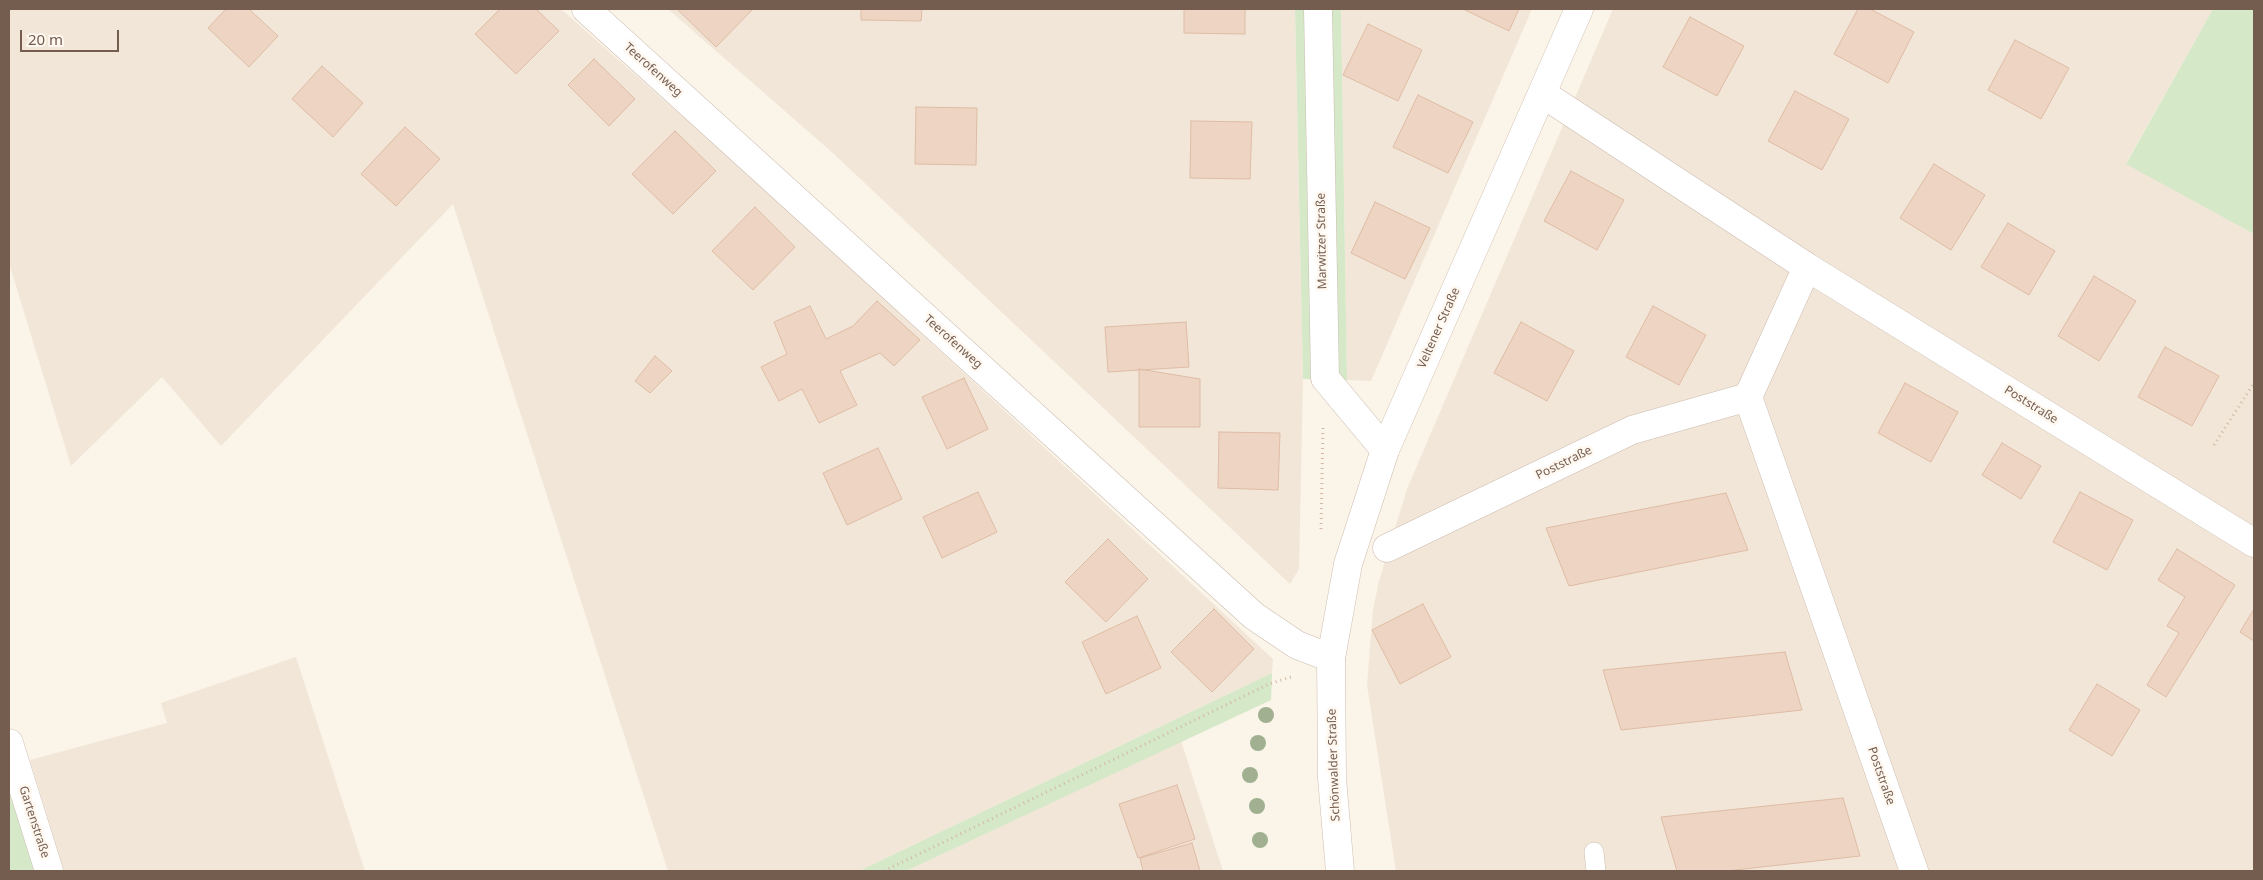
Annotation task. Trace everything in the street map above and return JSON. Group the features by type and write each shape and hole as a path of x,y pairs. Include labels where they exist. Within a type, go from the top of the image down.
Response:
{"street":[{"name":"Teerofenweg","path":"586,9 1254,616 1297,645 1330,658"},
{"name":"Marwitzer Straße","path":"1318,9 1324,378"},
{"name":"Veltener Straße","path":"1330,658 1348,564 1385,450 1579,9"},
{"name":"Poststraße","path":"1543,94 1807,267 2254,543"},
{"path":"1748,397 1807,267"},
{"path":"1324,378 1385,450"},
{"name":"Poststraße","path":"1386,548 1632,430 1748,397 1914,871"},
{"name":"Schönwalder Straße","path":"1330,658 1332,778 1340,871"},
{"name":"Gartenstraße","path":"9,743 50,871"}],"lane":[{"path":"1594,852 1596,871"}],"path":[{"path":"1321,529 1324,378"},
{"path":"2214,445 2254,383"},
{"path":"884,871 1268,684 1291,677"}],"shaded area":[{"path":"9,9 561,9 781,204 1273,659 1272,673 859,871 668,871 453,204 221,446 162,377 71,466 9,263"},
{"path":"668,9 1295,9 1303,379 1299,569 1290,584 834,154"},
{"path":"1341,9 1532,9 1371,381 1347,380"},
{"path":"1613,9 2213,9 2126,163 2254,234 2254,871 1396,871 1367,685 1373,610 1379,581 1407,489"},
{"path":"296,657 365,871 64,871 30,760 167,723 161,703"},
{"path":"1181,741 1223,871 906,871"}],"green space":[{"path":"1295,9 1341,9 1347,380 1303,379"},
{"path":"2213,9 2254,9 2254,234 2126,164"},
{"path":"1272,673 1271,700 906,871 859,871"},
{"path":"9,790 35,871 9,871"}],"building":[{"path":"226,9 249,9 278,36 249,67 208,28"},
{"path":"500,9 536,9 559,31 516,74 475,34"},
{"path":"677,9 753,9 716,47"},
{"path":"861,9 922,9 921,21 861,20"},
{"path":"1184,9 1245,9 1245,34 1184,33"},
{"path":"1463,9 1519,9 1509,31"},
{"path":"1858,9 1870,9 1914,32 1888,83 1834,54"},
{"path":"1690,17 1744,46 1717,96 1663,67"},
{"path":"1368,24 1422,50 1398,101 1343,75"},
{"path":"2015,40 2069,68 2041,119 1988,90"},
{"path":"594,59 635,99 609,126 568,85"},
{"path":"322,66 363,103 333,137 292,99"},
{"path":"1795,91 1849,119 1822,170 1768,141"},
{"path":"1418,95 1473,122 1448,173 1393,147"},
{"path":"916,107 977,108 976,165 915,164"},
{"path":"1191,121 1252,122 1250,179 1190,178"},
{"path":"405,127 440,159 396,206 361,174"},
{"path":"675,131 716,171 673,214 632,174"},
{"path":"1934,164 1985,195 1951,250 1900,218"},
{"path":"1571,171 1624,200 1597,250 1544,221"},
{"path":"1375,202 1430,228 1405,279 1351,253"},
{"path":"755,207 795,247 753,290 712,251"},
{"path":"2008,223 2055,251 2029,295 1981,267"},
{"path":"2094,276 2136,301 2099,361 2058,336"},
{"path":"877,301 920,340 894,366 880,353 840,371 857,405 819,423 802,389 779,401 761,367 787,354 774,322 810,306 826,339 853,326"},
{"path":"1653,306 1706,335 1679,385 1626,357"},
{"path":"1186,322 1189,367 1108,372 1105,327"},
{"path":"1521,322 1574,351 1547,401 1494,373"},
{"path":"2165,347 2219,376 2192,426 2138,397"},
{"path":"655,356 672,371 650,393 635,381"},
{"path":"1139,369 1200,379 1200,427 1139,427"},
{"path":"964,378 988,429 947,449 922,397"},
{"path":"1905,383 1958,412 1931,462 1878,433"},
{"path":"1219,432 1280,433 1278,490 1218,488"},
{"path":"2002,443 2041,466 2021,499 1982,475"},
{"path":"878,448 902,499 847,525 823,473"},
{"path":"978,492 997,532 942,558 923,517"},
{"path":"2080,492 2133,520 2107,570 2053,542"},
{"path":"1726,493 1748,550 1569,586 1546,528"},
{"path":"1108,539 1148,579 1106,622 1065,582"},
{"path":"2177,549 2235,585 2166,697 2147,685 2179,633 2167,626 2185,597 2158,580"},
{"path":"1423,604 1451,657 1400,684 1372,630"},
{"path":"1214,609 1254,649 1212,692 1171,652"},
{"path":"2254,609 2254,641 2240,632"},
{"path":"1137,616 1161,668 1106,694 1082,642"},
{"path":"1785,652 1802,710 1621,730 1603,670"},
{"path":"2097,684 2140,710 2112,756 2069,730"},
{"path":"1177,785 1195,839 1138,858 1119,804"},
{"path":"1843,798 1860,856 1726,871 1677,871 1661,817"},
{"path":"1192,843 1200,871 1143,871 1140,858"}]}
